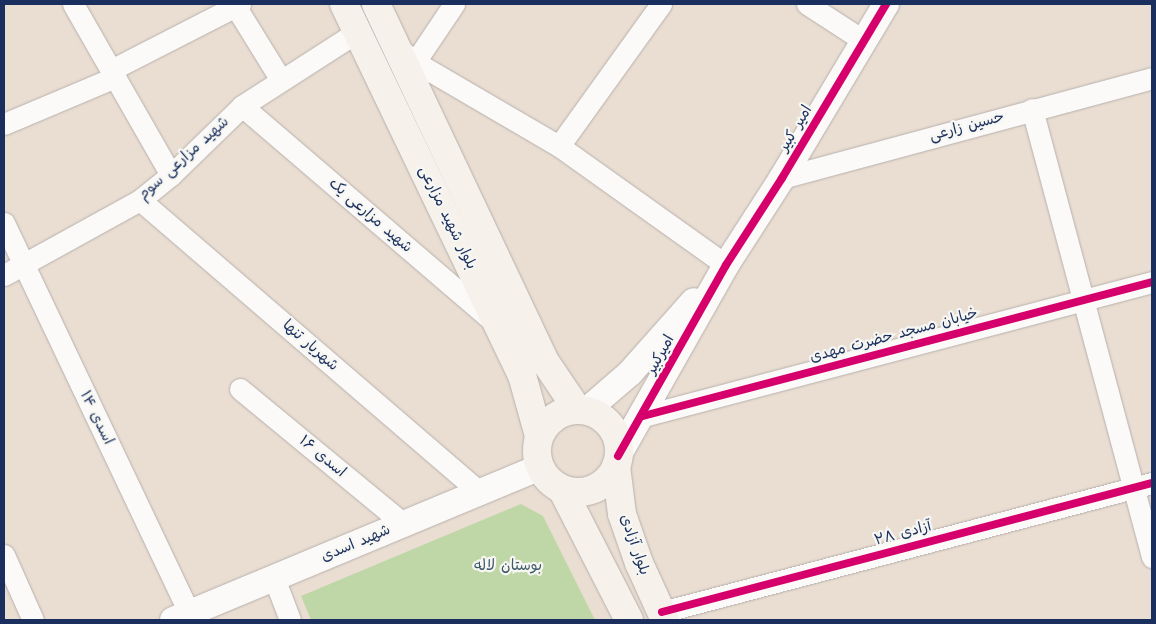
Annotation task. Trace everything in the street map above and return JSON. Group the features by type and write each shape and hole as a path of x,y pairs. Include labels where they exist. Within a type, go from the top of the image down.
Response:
{"main road":[{"name":"بلوار شهید مزارعی","path":"344,4 522,375 539,436"},
{"name":"بلوار شهید مزارعی","path":"376,4 405,54 546,363 582,410"},
{"path":"582,410 598,415 608,422 615,432 617,461 607,479 594,488 578,492 562,489 549,480 540,467 536,452 539,436 548,422 561,413 582,410"},
{"name":"بلوار آزادی","path":"617,461 622,514 639,563 663,616"},
{"path":"562,489 629,620"}],"street":[{"path":"73,4 171,175"},
{"path":"454,4 405,54 558,146 726,265"},
{"path":"558,146 661,4"},
{"path":"807,4 864,41"},
{"name":"امیر کبیر","path":"726,265 782,178 886,4"},
{"path":"4,124 113,73 236,5 281,80"},
{"name":"شهید مزارعی سوم","path":"4,275 140,200 171,175 242,106 357,32"},
{"name":"حسین زارعی","path":"782,178 1152,78"},
{"name":"شهید مزارعی یک","path":"242,106 498,326"},
{"path":"1032,109 1084,300 1143,485 1152,557"},
{"name":"شهریار تنها","path":"140,200 479,492"},
{"name":"اسدی ۱۴","path":"4,222 181,617"},
{"name":"امیرکبیر","path":"582,410 630,373 726,265"},
{"name":"امیرکبیر","path":"617,461 726,265"},
{"name":"خیابان مسجد حضرت مهدی","path":"643,416 1152,282"},
{"name":"اسدی ۱۶","path":"240,389 404,524"},
{"name":"شهید اسدی","path":"181,617 540,467"},
{"name":"آزادی ۲۸","path":"663,616 1143,485"},
{"path":"4,555 33,620"},
{"path":"274,578 290,620"}],"green space":[{"name":"بوستان لاله","path":"521,504 543,516 595,620 311,620 301,596"}],"cycle path":[{"path":"618,456 726,265 782,178 886,4"},
{"path":"643,416 1152,282"},
{"path":"662,612 1152,483"}]}
